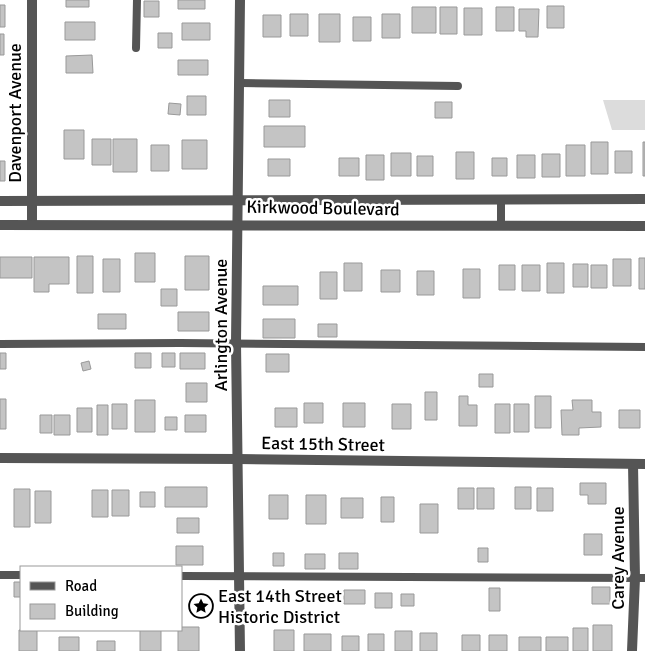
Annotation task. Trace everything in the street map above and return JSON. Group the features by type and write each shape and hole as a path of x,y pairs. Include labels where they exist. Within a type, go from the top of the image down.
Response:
{"street":[{"name":"Davenport Avenue","path":"32,0 32,225"},
{"name":"Arlington Avenue","path":"240,0 241,83 236,343 240,651"},
{"name":"Kirkwood Boulevard","path":"0,201 645,199"},
{"name":"Kirkwood Boulevard","path":"0,225 645,226"},
{"name":"East 15th Street","path":"0,458 645,464"},
{"name":"Carey Avenue","path":"632,651 640,578 634,464"}],"lane":[{"path":"136,48 137,0"},
{"path":"241,83 458,86"},
{"path":"501,200 501,226"},
{"path":"0,344 236,343 645,348"},
{"path":"0,575 20,575"},
{"path":"182,576 640,578"}],"shaded area":[{"path":"603,100 645,100 645,130 612,130"}],"building":[{"path":"66,0 89,0 89,7 66,7"},
{"path":"178,0 205,0 205,9 178,9"},
{"path":"144,1 159,1 159,17 144,17"},
{"path":"0,5 5,5 5,27 0,27"},
{"path":"547,6 564,6 564,28 547,28"},
{"path":"412,7 436,7 436,33 412,33"},
{"path":"440,7 457,7 457,34 440,34"},
{"path":"496,7 514,7 514,31 496,31"},
{"path":"464,8 482,8 482,35 464,35"},
{"path":"519,9 539,9 538,37 526,37 526,31 519,31"},
{"path":"290,14 308,14 308,36 290,36"},
{"path":"319,14 340,14 340,42 319,42"},
{"path":"382,14 400,14 400,38 382,38"},
{"path":"263,15 281,15 281,37 263,37"},
{"path":"353,17 371,17 371,41 353,41"},
{"path":"65,22 95,22 95,40 65,40"},
{"path":"182,23 210,23 210,40 182,40"},
{"path":"158,33 172,33 172,48 158,48"},
{"path":"0,34 4,34 4,55 0,55"},
{"path":"92,55 93,73 66,73 66,56"},
{"path":"178,60 208,60 208,75 178,75"},
{"path":"187,96 206,96 206,115 187,115"},
{"path":"269,100 290,100 290,117 269,117"},
{"path":"435,102 452,102 452,118 435,118"},
{"path":"169,103 181,104 180,115 168,114"},
{"path":"264,126 305,126 305,147 264,147"},
{"path":"64,130 84,130 84,159 64,159"},
{"path":"92,139 111,139 111,165 92,165"},
{"path":"113,139 137,139 137,172 113,172"},
{"path":"182,140 207,140 207,169 182,169"},
{"path":"591,142 608,142 608,174 591,174"},
{"path":"643,142 645,142 645,176 643,176"},
{"path":"151,145 169,145 169,171 151,171"},
{"path":"566,145 585,145 585,176 566,176"},
{"path":"615,151 632,151 632,173 615,173"},
{"path":"456,152 474,152 474,179 456,179"},
{"path":"391,153 411,153 411,176 391,176"},
{"path":"542,154 560,154 560,177 542,177"},
{"path":"366,155 384,155 384,180 366,180"},
{"path":"517,155 535,155 535,178 517,178"},
{"path":"417,156 433,156 433,176 417,176"},
{"path":"339,158 359,158 359,176 339,176"},
{"path":"492,158 507,158 507,176 492,176"},
{"path":"268,159 290,159 290,176 268,176"},
{"path":"0,161 5,161 5,181 0,181"},
{"path":"135,253 155,253 155,282 135,282"},
{"path":"77,256 93,256 93,293 77,293"},
{"path":"185,256 209,256 209,290 185,290"},
{"path":"0,257 32,257 32,278 0,278"},
{"path":"34,257 69,257 69,284 49,284 49,292 34,292"},
{"path":"639,258 645,258 645,289 639,289"},
{"path":"103,259 120,259 120,292 103,292"},
{"path":"613,259 631,259 631,286 613,286"},
{"path":"344,263 362,263 362,291 344,291"},
{"path":"547,263 564,263 564,293 547,293"},
{"path":"573,264 588,264 588,287 573,287"},
{"path":"499,265 515,265 515,290 499,290"},
{"path":"522,265 540,265 540,291 522,291"},
{"path":"591,265 607,265 607,288 591,288"},
{"path":"463,269 480,269 480,298 463,298"},
{"path":"381,270 400,270 400,292 381,292"},
{"path":"417,271 434,271 434,295 417,295"},
{"path":"320,272 337,272 337,299 320,299"},
{"path":"263,286 298,286 298,305 263,305"},
{"path":"161,289 177,289 177,306 161,306"},
{"path":"178,312 209,312 209,331 178,331"},
{"path":"98,314 126,314 126,329 98,329"},
{"path":"263,319 295,319 295,338 263,338"},
{"path":"318,324 337,324 337,337 318,337"},
{"path":"0,353 6,353 6,369 0,369"},
{"path":"135,353 151,353 151,368 135,368"},
{"path":"162,353 175,353 175,367 162,367"},
{"path":"180,353 205,353 205,369 180,369"},
{"path":"266,354 289,354 289,372 266,372"},
{"path":"89,361 91,369 83,371 81,363"},
{"path":"479,374 493,374 493,387 479,387"},
{"path":"186,383 207,383 207,402 186,402"},
{"path":"425,392 437,392 437,420 425,420"},
{"path":"459,396 468,396 468,405 477,405 477,426 459,426"},
{"path":"535,396 551,396 551,428 535,428"},
{"path":"0,399 6,399 6,429 0,429"},
{"path":"135,400 155,400 155,432 135,432"},
{"path":"572,400 592,400 592,412 601,412 601,427 579,428 579,435 562,435 561,410 573,410"},
{"path":"304,403 323,403 323,423 304,423"},
{"path":"343,403 365,403 365,427 343,427"},
{"path":"112,404 127,404 127,429 112,429"},
{"path":"392,404 411,404 411,429 392,429"},
{"path":"495,404 510,404 510,433 495,433"},
{"path":"514,404 529,404 529,432 514,432"},
{"path":"97,405 108,405 108,435 97,435"},
{"path":"77,408 92,408 92,432 77,432"},
{"path":"275,408 297,408 297,427 275,427"},
{"path":"619,410 640,410 640,428 619,428"},
{"path":"40,415 52,415 52,433 40,433"},
{"path":"54,415 70,415 70,435 54,435"},
{"path":"185,415 206,415 206,432 185,432"},
{"path":"165,417 177,417 177,430 165,430"},
{"path":"580,483 606,483 606,504 588,504 588,495 580,495"},
{"path":"165,487 207,487 207,507 165,507"},
{"path":"515,487 531,487 531,509 515,509"},
{"path":"458,488 474,488 474,509 458,509"},
{"path":"477,488 494,488 494,509 477,509"},
{"path":"537,488 553,488 553,511 537,511"},
{"path":"14,489 30,489 30,527 14,527"},
{"path":"92,490 108,490 108,517 92,517"},
{"path":"112,490 129,490 129,516 112,516"},
{"path":"35,491 51,491 51,523 35,523"},
{"path":"140,492 155,492 155,507 140,507"},
{"path":"269,495 288,495 288,519 269,519"},
{"path":"306,495 326,495 326,524 306,524"},
{"path":"381,497 394,497 394,522 381,522"},
{"path":"341,498 363,498 363,518 341,518"},
{"path":"420,504 438,504 438,533 420,533"},
{"path":"177,518 199,518 199,533 177,533"},
{"path":"584,534 602,534 602,555 584,555"},
{"path":"176,546 203,546 203,565 176,565"},
{"path":"478,548 488,548 488,562 478,562"},
{"path":"273,553 284,553 284,566 273,566"},
{"path":"339,553 358,553 358,569 339,569"},
{"path":"305,554 325,554 325,569 305,569"},
{"path":"14,582 20,582 20,597 14,597"},
{"path":"592,587 610,587 610,604 592,604"},
{"path":"489,588 500,588 500,611 489,611"},
{"path":"344,590 365,590 365,604 344,604"},
{"path":"375,593 392,593 392,608 375,608"},
{"path":"401,594 414,594 414,606 401,606"},
{"path":"593,625 612,625 612,651 593,651"},
{"path":"182,627 199,627 199,651 178,651 178,631 182,631"},
{"path":"573,628 588,628 588,651 573,651"},
{"path":"19,630 37,631 37,651 19,651"},
{"path":"274,630 294,630 294,651 274,651"},
{"path":"140,631 161,631 161,651 140,651"},
{"path":"395,631 412,631 412,651 395,651"},
{"path":"420,633 437,633 437,651 420,651"},
{"path":"304,634 331,634 331,651 304,651"},
{"path":"368,634 384,634 384,651 368,651"},
{"path":"462,635 480,635 480,651 462,651"},
{"path":"489,635 507,635 507,651 489,651"},
{"path":"342,636 359,636 359,651 342,651"},
{"path":"59,637 79,637 79,651 59,651"},
{"path":"519,637 541,637 541,651 519,651"},
{"path":"546,637 568,637 568,651 546,651"},
{"path":"97,641 115,641 115,651 97,651"}],"place":[{"name":"East 14th Street Historic District","path":"201,606"}]}
